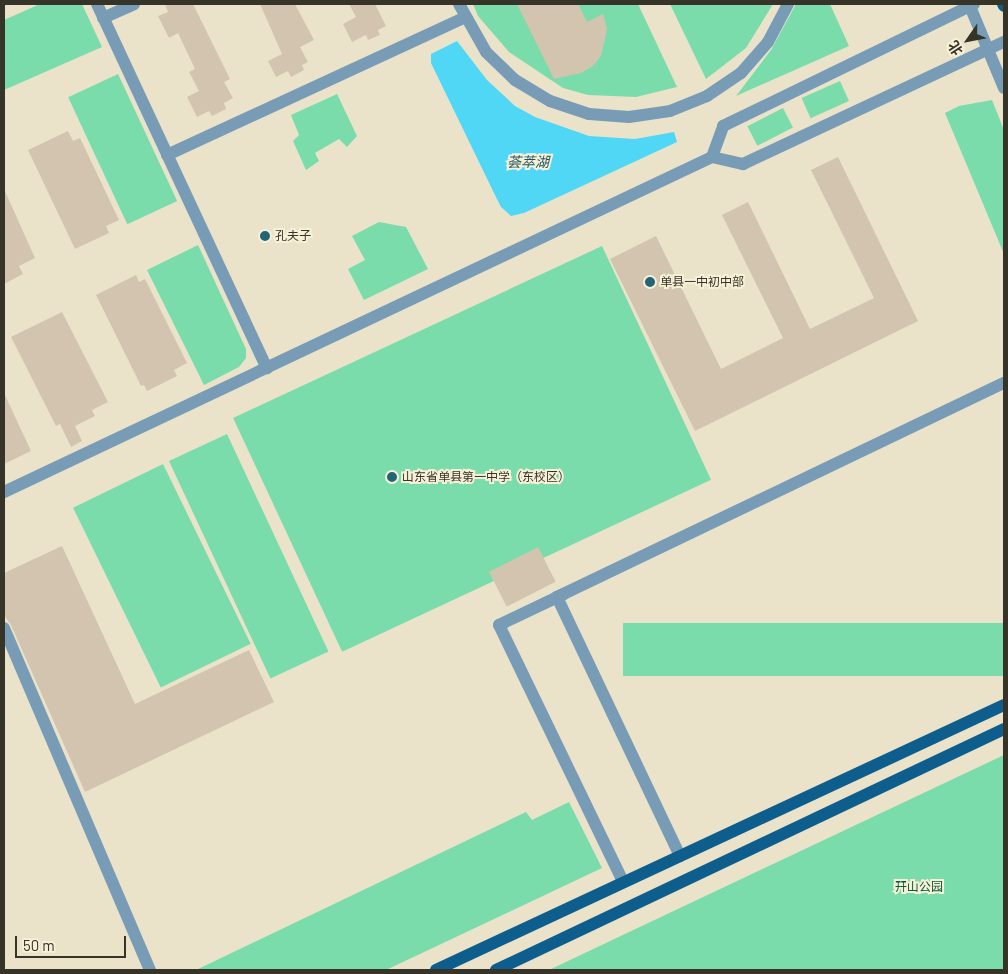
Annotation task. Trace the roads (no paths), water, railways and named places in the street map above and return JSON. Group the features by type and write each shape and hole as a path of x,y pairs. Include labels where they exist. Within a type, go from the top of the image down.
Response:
{"main road":[{"path":"436,970 1004,706"},
{"path":"496,970 1004,729"}],"street":[{"path":"97,4 267,368"},
{"path":"104,18 134,4"},
{"path":"458,4 464,18 486,52 515,80 550,101 589,114 629,117 670,111 707,96 741,73 768,42 788,4"},
{"path":"712,156 723,126 971,4 1004,88"},
{"path":"168,155 464,18"},
{"path":"4,492 712,156 744,164 1004,42"},
{"path":"623,882 499,625 1004,383"},
{"path":"566,593 557,597 680,856"},
{"path":"4,628 150,970"}],"water":[{"name":"荟萃湖","path":"457,41 487,80 515,106 535,117 589,136 635,139 674,132 677,142 524,213 511,216 501,207 431,63 431,54"}],"place":[{"name":"孔夫子","path":"265,236"},
{"name":"单县一中初中部","path":"650,282"},
{"name":"山东省单县第一中学（东校区）","path":"392,477"}],"park label":[{"name":"幵山公园","path":"919,887"}]}
